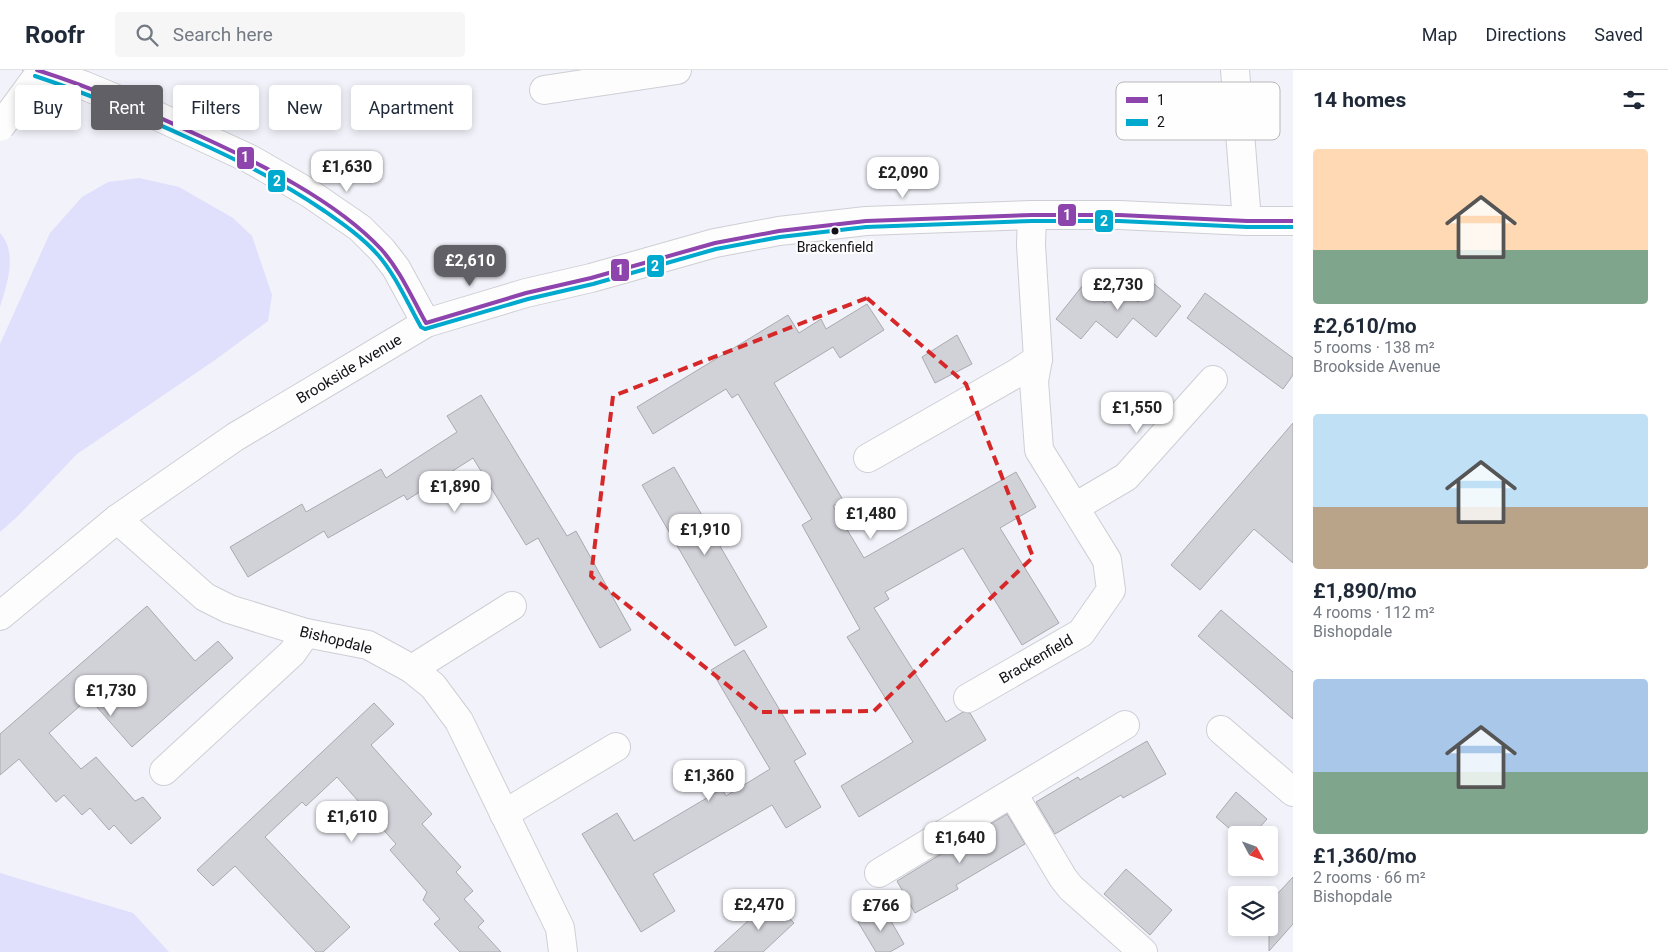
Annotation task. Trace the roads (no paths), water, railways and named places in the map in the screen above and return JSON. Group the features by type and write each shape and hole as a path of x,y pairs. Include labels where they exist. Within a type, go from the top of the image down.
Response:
{"street":[{"path":"37,70 82,85 155,115 250,159 309,193 360,228 382,250 396,268 426,323"},
{"path":"0,128 42,70"},
{"path":"544,90 678,70"},
{"path":"1241,140 1247,221"},
{"name":"Brookside Avenue","path":"0,616 116,519 235,437 426,323 526,293 591,278 715,244 779,231 866,221 1032,215 1119,215 1247,221 1293,221"},
{"name":"Brackenfield","path":"968,698 1081,633 1111,590 1107,560 1039,450 1034,381 1038,359 1031,245 1032,215"},
{"path":"868,458 1017,373 1038,359"},
{"path":"1075,507 1126,477 1213,380"},
{"name":"Bishopdale","path":"116,519 204,597 229,609 306,633 368,645 412,668 433,686 459,721 560,928 563,952"},
{"path":"412,668 512,606"},
{"path":"164,771 292,653 306,633"},
{"path":"879,873 1125,725"},
{"path":"1221,730 1293,792"},
{"path":"504,814 616,747"},
{"path":"1013,794 1063,878 1071,888 1143,952"}],"place":[{"name":"Brackenfield","path":"835,231"}]}
